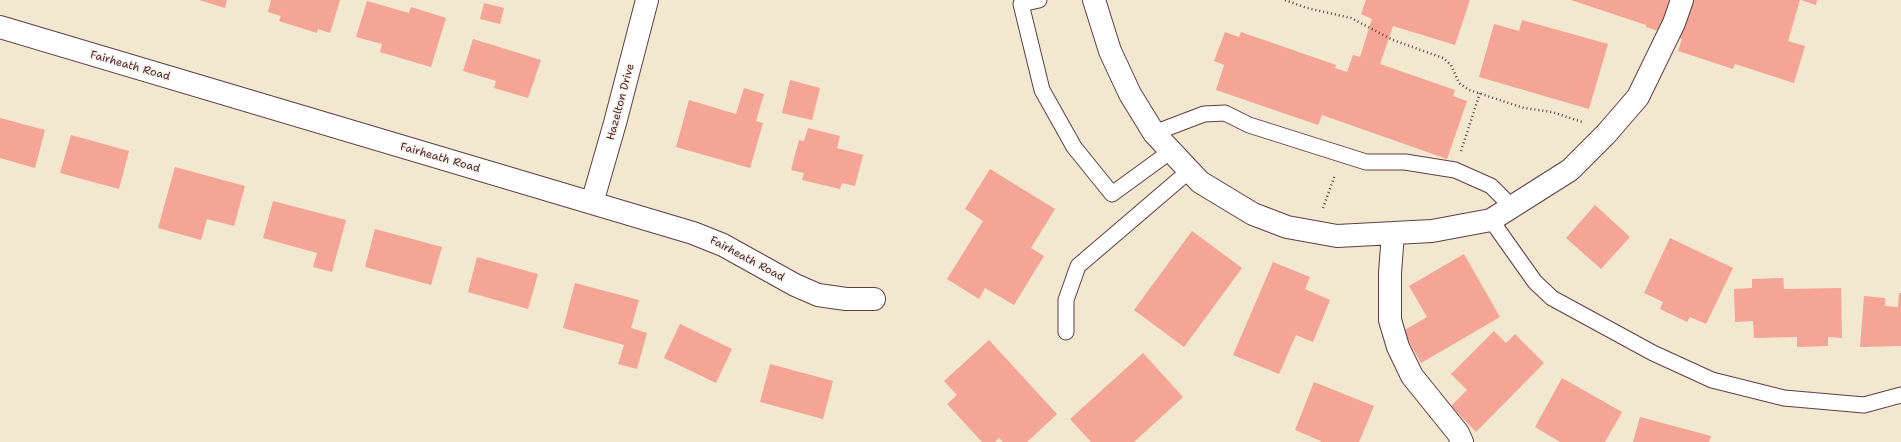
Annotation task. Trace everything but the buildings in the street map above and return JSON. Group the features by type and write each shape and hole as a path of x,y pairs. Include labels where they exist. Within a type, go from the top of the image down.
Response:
{"street":[{"name":"Hazelton Drive","path":"592,203 615,123 647,0"},
{"path":"1094,0 1110,51 1126,87 1154,133 1189,172 1200,182 1253,214 1287,227 1337,236 1432,231 1491,220 1570,170 1606,134 1638,97 1674,24 1682,0"},
{"name":"Fairheath Road","path":"0,27 693,232 710,239 795,285 818,295 846,299 874,299"},
{"path":"1393,233 1390,273 1390,320 1398,347 1412,376 1458,433 1462,442"}],"lane":[{"path":"1039,0 1021,4 1042,90 1074,147 1112,194 1171,151"},
{"path":"1154,133 1204,114 1225,113 1249,125 1366,162 1405,162 1455,170 1491,186 1512,206"},
{"path":"1066,332 1066,300 1078,266 1189,172"},
{"path":"1491,220 1535,282 1552,298 1653,353 1712,380 1784,398 1864,405 1901,395"}],"path":[{"path":"1286,0 1307,8 1351,18 1393,40 1443,58 1451,65 1459,83 1469,90 1524,108 1552,112 1584,123"},
{"path":"1459,159 1480,93"},
{"path":"1322,211 1335,174"}]}
